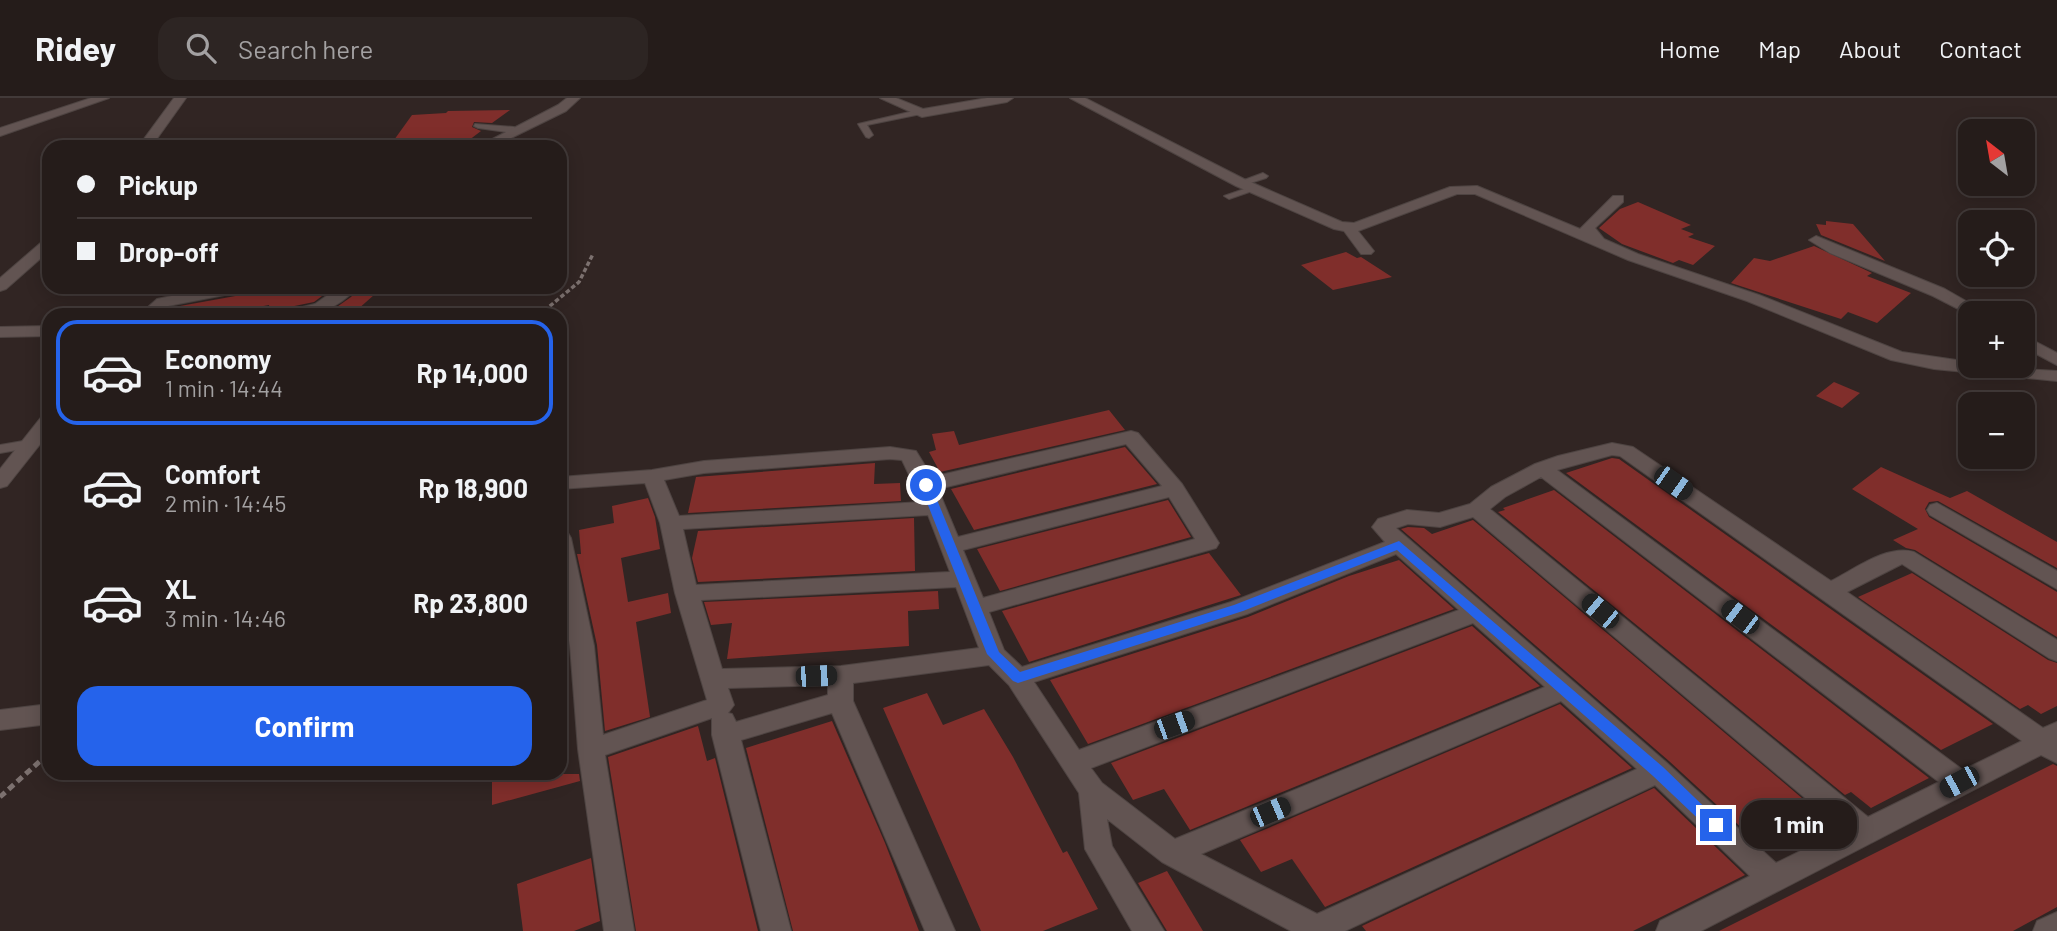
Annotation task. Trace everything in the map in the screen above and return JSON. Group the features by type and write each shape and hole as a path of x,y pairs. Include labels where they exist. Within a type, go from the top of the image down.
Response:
{"street":[{"path":"0,132 103,98"},
{"path":"150,140 180,98"},
{"path":"496,140 562,108 574,98"},
{"path":"886,98 918,113 1007,98"},
{"path":"1076,98 1247,186 1326,222 1349,228 1450,191 1468,188 1522,208 1633,257 1813,321 1897,356 1934,364 2057,376"},
{"path":"1598,241 1587,228 1618,199"},
{"path":"1349,228 1366,251"},
{"path":"1816,240 1854,260 1940,292 1958,302"},
{"path":"0,286 42,249"},
{"path":"156,308 163,302 204,294"},
{"path":"321,308 340,294"},
{"path":"0,332 42,331"},
{"path":"2035,347 2057,360"},
{"path":"0,482 42,428"},
{"path":"926,485 1126,436 1133,438 1175,489 1208,543 975,608"},
{"path":"1773,879 1658,771 1399,545 1383,527 1385,524 1407,517 1440,520 1477,509 1497,492 1542,468 1612,449 1626,451 2052,742"},
{"path":"567,482 652,476 704,467 902,453 912,457 926,485 994,654 1018,678 1091,791 1172,853 1317,930 1658,771"},
{"path":"1542,468 1959,782"},
{"path":"652,476 671,523 686,593 720,705 724,735 776,931"},
{"path":"950,546 1175,489"},
{"path":"671,523 934,508"},
{"path":"1477,509 1866,832"},
{"path":"1937,510 2057,581"},
{"path":"1018,678 1239,608 1399,545"},
{"path":"1830,591 1897,557 1906,557 2057,652"},
{"path":"567,572 582,646 591,748 620,931"},
{"path":"686,593 962,579"},
{"path":"1074,763 1475,613"},
{"path":"724,735 841,688 994,654"},
{"path":"713,679 841,688"},
{"path":"841,688 940,931"},
{"path":"1172,853 1562,690"},
{"path":"591,748 720,705"},
{"path":"0,720 42,715"},
{"path":"1671,931 1959,782 2052,742"},
{"path":"1091,791 1099,849 1149,931"},
{"path":"2048,931 2057,926"}],"lane":[{"path":"869,135 862,124 918,113"},
{"path":"478,125 514,130"},
{"path":"1228,196 1263,176"},
{"path":"0,449 29,444"}],"path":[{"path":"549,308 568,294 587,273 593,254"},
{"path":"0,797 42,759"}],"building":[{"path":"510,110 492,123 474,122 472,127 481,131 469,140 394,140 412,115 448,111"},
{"path":"1638,202 1691,225 1681,229 1694,234 1688,237 1715,246 1693,265 1679,260 1673,263 1622,244 1599,228 1620,209"},
{"path":"1826,221 1853,224 1885,261 1821,235 1816,224 1826,225"},
{"path":"1814,246 1872,273 1867,276 1911,293 1877,323 1848,312 1841,319 1731,283 1754,258 1770,261"},
{"path":"1346,252 1357,258 1361,257 1392,277 1333,290 1301,265"},
{"path":"325,294 314,302 285,308 270,308 269,305 252,308 169,308 241,295"},
{"path":"354,294 375,294 359,308 335,308"},
{"path":"1834,382 1860,393 1842,408 1816,396"},
{"path":"1109,410 1125,430 940,472 929,452 936,450 932,434 954,431 959,445"},
{"path":"1125,447 1157,484 974,530 951,489"},
{"path":"1612,458 1619,459 1993,724 1941,750 1566,473"},
{"path":"875,463 874,484 900,483 901,501 688,513 696,477"},
{"path":"1881,467 1950,498 1967,491 2057,542 2057,568 1938,501 1929,502 1925,509 1929,517 2057,592 2057,637 1915,550 1893,540 1918,529 1852,489"},
{"path":"1554,490 1929,778 1871,808 1851,792 1845,795 1498,512"},
{"path":"648,498 655,517 660,549 621,558 628,602 668,593 671,613 636,622 650,717 605,731 597,645 577,554 581,554 579,530 614,523 612,506"},
{"path":"1168,500 1191,537 1000,591 977,549"},
{"path":"914,518 915,571 698,582 692,558 698,531"},
{"path":"1473,520 1816,810 1756,841 1669,761 1401,529 1424,528 1432,534"},
{"path":"1209,553 1241,595 1029,662 1002,611"},
{"path":"1399,560 1454,609 1088,744 1050,680 1248,617 1349,576"},
{"path":"1912,573 2048,660 2057,663 2057,706 2041,714 2028,705 2020,709 1858,597"},
{"path":"938,591 939,609 908,611 909,646 727,659 732,623 711,625 704,602"},
{"path":"1472,626 1540,686 1190,830 1164,789 1133,800 1111,763"},
{"path":"927,693 943,725 984,709 1013,757 1063,853 1067,851 1098,909 1043,931 981,931 883,708"},
{"path":"1560,704 1632,768 1325,907 1292,859 1261,872 1240,840"},
{"path":"832,721 885,843 919,931 793,931 746,748"},
{"path":"698,726 707,761 715,758 758,931 636,931 608,757"},
{"path":"2053,764 2057,766 2057,907 2013,931 1719,931"},
{"path":"567,774 579,774 580,781 492,805 492,780 567,780"},
{"path":"1654,788 1745,875 1633,931 1366,931 1362,926"},
{"path":"591,858 600,921 574,931 523,931 517,884"},
{"path":"1167,871 1203,931 1167,931 1138,883"}],"route":[{"path":"926,485 994,654 1018,678 1239,608 1399,545 1716,825"}]}
